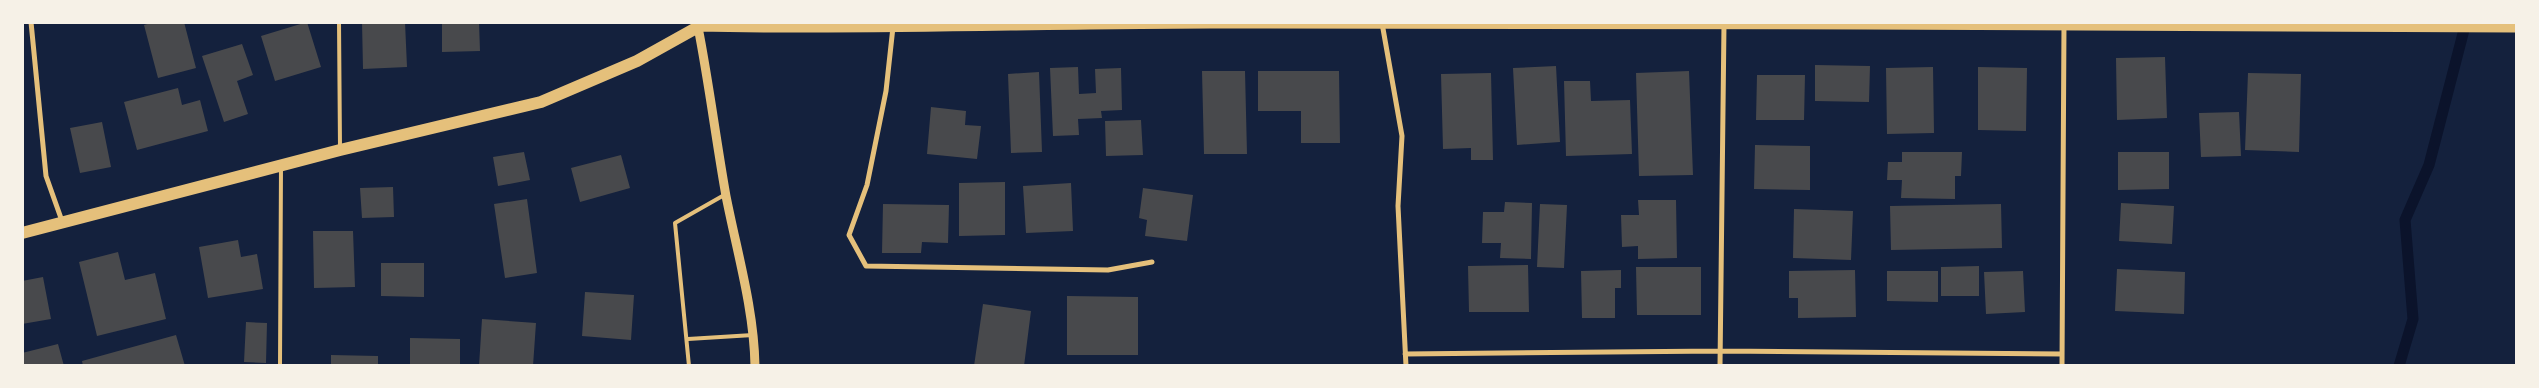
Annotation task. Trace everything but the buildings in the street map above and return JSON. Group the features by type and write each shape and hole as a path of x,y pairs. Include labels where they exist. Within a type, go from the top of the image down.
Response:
{"main road":[{"path":"22,233 340,150 541,102 637,61 698,25"}],"street":[{"path":"31,22 46,176 63,222"},
{"path":"755,366 754,335 726,194 713,103 698,25 766,29 1043,23 2064,24 2516,28"},
{"path":"1382,23 1402,136 1398,206 1406,366"},
{"path":"1720,366 1724,24"},
{"path":"2062,366 2064,24"},
{"path":"894,27 886,91 868,185 849,236 866,266 1108,270 1152,262"},
{"path":"1405,354 1720,351 2062,354"}],"lane":[{"path":"339,22 340,150"},
{"path":"280,366 281,165"},
{"path":"689,366 676,223 726,194"},
{"path":"688,339 754,335"}],"waterway":[{"path":"2399,366 2413,319 2405,220 2429,165 2466,22"}]}
